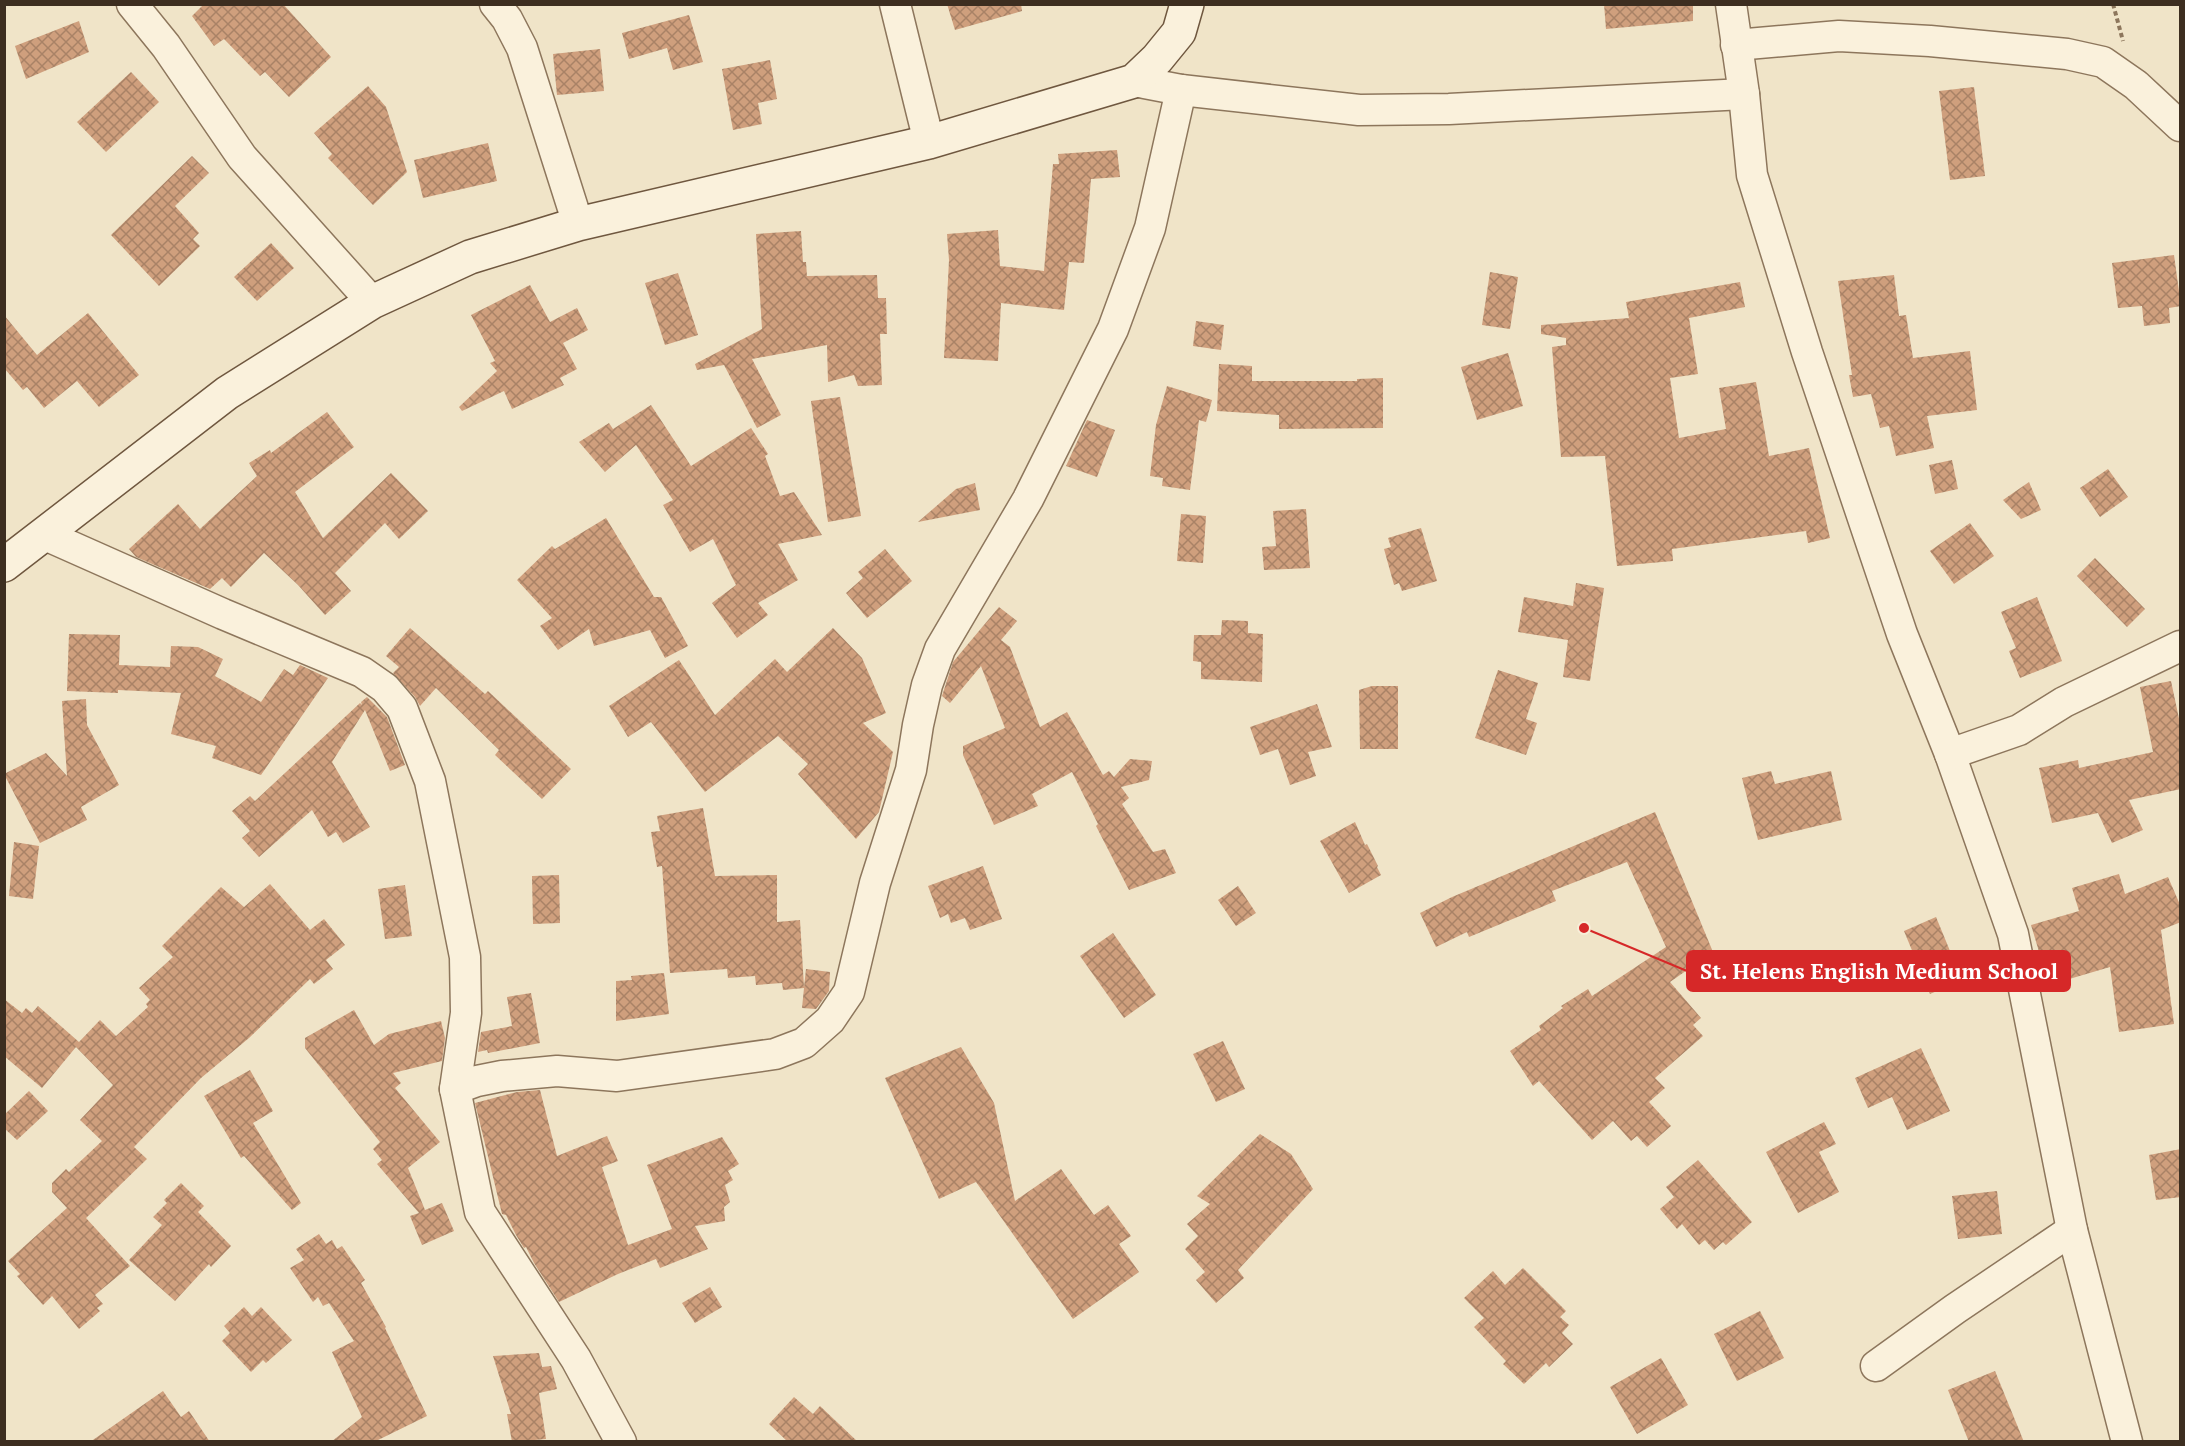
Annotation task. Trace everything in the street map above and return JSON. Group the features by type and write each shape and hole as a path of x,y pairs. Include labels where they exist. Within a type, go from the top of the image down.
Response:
{"main road":[{"path":"4,564 227,393 372,302 470,257 578,224 929,142 1134,81 1157,59 1179,32 1187,4"}],"street":[{"path":"132,4 166,46 242,157 372,302"},
{"path":"495,4 507,19 522,48 578,224"},
{"path":"895,4 929,142"},
{"path":"1731,4 1744,94 1752,175 1800,330 1902,634 1950,754 2013,934 2072,1230 2127,1442"},
{"path":"1736,45 1839,36 1930,41 2067,54 2103,62 2136,85 2180,127"},
{"path":"1134,81 1181,90 1359,110 1449,109 1744,94"},
{"path":"455,1089 501,1076 558,1071 617,1076 775,1054 804,1043 830,1020 849,992 875,883 911,770 927,685 940,649 1028,499 1113,329 1150,228 1181,90"},
{"path":"43,534 223,614 362,672 385,688 402,708 430,781 465,957 466,1013 455,1089 480,1212 576,1359 621,1442"},
{"path":"1950,754 2019,730 2074,698 2181,646"},
{"path":"1876,1366 2072,1230"}],"building":[{"path":"204,4 283,4 331,57 289,97 265,72 260,76 224,39 214,46 192,16"},
{"path":"947,4 1021,4 1022,11 955,30"},
{"path":"1604,4 1693,4 1693,21 1606,29"},
{"path":"689,15 703,62 673,70 667,48 629,59 622,33"},
{"path":"79,21 89,52 26,79 15,46"},
{"path":"600,49 604,91 557,95 553,54"},
{"path":"770,60 777,99 758,103 762,124 733,130 722,69"},
{"path":"131,72 159,102 106,152 77,122"},
{"path":"368,86 386,107 407,172 373,205 328,158 332,154 314,133"},
{"path":"1974,87 1985,176 1950,180 1939,91"},
{"path":"488,143 497,181 423,198 414,160"},
{"path":"1117,150 1120,177 1091,179 1084,263 1069,262 1064,310 1001,303 998,361 944,358 949,260 947,234 998,230 1000,266 1044,271 1053,164 1059,164 1058,154"},
{"path":"192,156 209,173 175,206 199,233 193,239 200,246 159,286 111,235"},
{"path":"801,231 803,262 806,262 807,276 877,275 878,298 886,298 887,334 880,334 882,385 858,386 854,375 828,382 827,345 752,359 781,415 757,428 724,365 697,370 695,364 762,329 756,234"},
{"path":"271,243 294,268 257,301 234,277"},
{"path":"2174,255 2181,306 2169,308 2170,323 2144,326 2142,306 2118,308 2112,263"},
{"path":"1490,272 1518,277 1510,329 1482,325"},
{"path":"678,273 698,335 665,345 645,283"},
{"path":"1894,275 1899,316 1906,315 1913,358 1970,351 1977,410 1927,416 1934,448 1896,456 1889,426 1880,428 1871,394 1853,397 1849,375 1852,375 1838,281"},
{"path":"1740,282 1745,307 1689,318 1698,374 1670,378 1679,438 1726,429 1719,388 1756,382 1769,456 1809,448 1830,538 1808,543 1806,531 1672,549 1673,561 1617,566 1605,456 1561,457 1552,347 1566,345 1566,338 1541,334 1541,325 1629,318 1626,302"},
{"path":"530,285 550,322 577,308 588,330 563,343 577,369 560,378 564,385 512,409 504,391 462,411 459,407 497,371 490,363 495,361 471,315"},
{"path":"88,313 139,375 99,407 77,381 44,408 27,387 23,390 4,368 4,315 37,355"},
{"path":"1196,321 1224,325 1221,350 1193,346"},
{"path":"1508,353 1523,406 1477,420 1461,367"},
{"path":"1219,364 1252,366 1252,381 1357,381 1357,379 1383,378 1383,428 1279,429 1279,415 1217,411"},
{"path":"1167,386 1212,400 1206,422 1199,420 1190,490 1162,486 1163,478 1150,476 1156,425"},
{"path":"840,397 861,516 828,522 811,401"},
{"path":"651,405 691,466 751,428 768,454 765,456 780,496 794,492 822,535 778,544 798,580 758,603 768,615 737,638 712,603 736,585 713,539 690,552 663,505 673,500 636,445 605,472 579,442 609,423 613,429"},
{"path":"327,412 354,447 295,492 323,538 391,473 428,511 399,539 385,523 335,573 351,591 325,615 264,553 231,587 222,578 210,589 136,557 129,549 178,504 200,529 257,476 249,463 270,450 271,453"},
{"path":"1087,420 1115,430 1097,477 1066,466"},
{"path":"1952,460 1958,489 1935,494 1929,465"},
{"path":"2108,469 2128,497 2100,517 2080,488"},
{"path":"2029,482 2041,510 2021,519 2003,500"},
{"path":"975,483 980,510 918,522 956,489"},
{"path":"1306,509 1310,568 1264,570 1262,547 1276,546 1273,511"},
{"path":"1181,514 1206,516 1203,563 1177,561"},
{"path":"606,518 654,597 661,597 688,646 665,658 650,630 594,646 589,629 558,650 540,626 552,618 517,580 552,546 555,549"},
{"path":"1970,523 1994,556 1954,584 1930,551"},
{"path":"1421,528 1437,581 1402,591 1399,583 1394,585 1384,549 1391,547 1388,538"},
{"path":"885,549 912,581 867,618 846,593 863,578 858,572"},
{"path":"2095,558 2145,609 2127,627 2077,576"},
{"path":"1576,583 1604,588 1590,681 1563,677 1568,640 1518,632 1524,597 1573,606"},
{"path":"2037,597 2062,661 2020,678 2009,651 2016,648 2001,612"},
{"path":"999,607 1017,621 1001,640 1010,647 1040,727 1067,712 1103,775 1109,771 1114,777 1130,759 1152,761 1149,780 1121,787 1129,798 1122,804 1153,852 1165,849 1176,873 1129,890 1096,826 1098,824 1072,772 1032,794 1038,806 994,825 963,755 963,746 1005,728 981,666 950,703 942,696 953,662"},
{"path":"1222,620 1248,621 1248,633 1263,634 1262,682 1201,679 1201,662 1193,661 1194,635 1221,635"},
{"path":"410,628 485,694 488,691 571,769 542,799 495,755 499,750 436,688 420,706 415,697 393,673 399,667 386,656"},
{"path":"833,628 862,658 886,713 863,723 893,752 879,812 856,839 798,774 808,764 778,736 705,792 651,722 628,737 609,706 679,660 715,715 775,659 787,672"},
{"path":"69,634 120,635 119,665 170,667 171,646 198,647 223,659 215,676 261,702 284,669 293,675 300,665 328,678 261,775 212,758 216,746 171,734 181,693 118,690 118,693 67,691"},
{"path":"1498,670 1538,683 1526,719 1537,723 1526,755 1475,738"},
{"path":"2171,681 2181,728 2181,789 2129,800 2143,830 2112,843 2098,813 2052,823 2039,768 2078,760 2079,768 2153,752 2140,687"},
{"path":"1372,686 1398,686 1398,749 1360,749 1359,690"},
{"path":"367,697 387,717 405,765 390,771 365,710 332,762 370,827 343,843 336,832 328,837 312,810 259,857 242,838 250,831 232,811 250,796 255,801 360,703 362,705 361,702"},
{"path":"86,699 87,725 119,785 81,807 87,820 40,843 4,774 46,753 67,776 62,701"},
{"path":"1317,704 1332,747 1308,752 1316,776 1290,785 1278,749 1260,755 1250,727"},
{"path":"1771,771 1775,784 1831,771 1842,820 1758,840 1742,778"},
{"path":"703,808 715,876 777,875 777,922 800,920 804,987 806,969 830,972 829,991 816,1009 802,1008 804,988 783,990 782,983 756,985 755,976 728,978 727,969 670,973 662,866 657,867 651,832 660,831 657,816"},
{"path":"1655,812 1713,952 1670,982 1701,1018 1693,1025 1703,1036 1655,1078 1665,1088 1649,1102 1671,1126 1647,1147 1637,1136 1631,1141 1613,1121 1592,1140 1539,1081 1533,1086 1510,1051 1541,1030 1539,1026 1563,1008 1561,1006 1588,989 1592,996 1666,947 1627,862 1552,891 1556,901 1469,937 1467,932 1436,947 1420,913 1452,897"},
{"path":"1355,822 1381,875 1349,893 1320,841"},
{"path":"14,842 39,846 33,899 9,896"},
{"path":"983,866 1002,919 970,930 965,918 951,923 948,914 940,918 928,886"},
{"path":"2119,874 2125,894 2168,877 2181,907 2181,922 2161,930 2174,1024 2119,1032 2110,967 2049,985 2031,925 2079,911 2072,888"},
{"path":"559,875 560,923 533,924 532,876"},
{"path":"270,884 310,930 324,919 345,945 326,960 333,969 314,984 310,979 249,1038 201,1078 134,1147 147,1159 86,1218 130,1266 95,1295 103,1304 97,1308 100,1311 79,1329 52,1296 43,1305 17,1276 20,1274 8,1261 67,1208 52,1192 52,1183 66,1169 69,1172 102,1141 80,1120 113,1085 76,1047 42,1088 4,1056 4,999 22,1013 26,1008 32,1013 38,1006 79,1042 100,1020 116,1036 148,1007 146,1004 150,1000 139,988 173,957 162,946 221,887 244,907"},
{"path":"405,885 412,936 385,939 378,889"},
{"path":"1238,886 1256,913 1236,926 1218,900"},
{"path":"1936,917 1962,980 1930,994 1904,931"},
{"path":"1113,933 1156,995 1124,1018 1080,956"},
{"path":"664,973 669,1014 616,1021 616,981 632,980 631,976"},
{"path":"531,993 540,1043 488,1053 487,1050 478,1052 481,1032 512,1026 507,997"},
{"path":"354,1010 374,1045 389,1034 441,1021 445,1038 442,1061 393,1073 401,1083 395,1088 440,1142 408,1168 425,1210 442,1203 454,1231 422,1245 410,1216 419,1213 377,1164 382,1160 373,1149 380,1142 305,1048 305,1038"},
{"path":"1223,1041 1245,1089 1216,1102 1193,1054"},
{"path":"961,1047 994,1103 1015,1201 1061,1169 1094,1215 1108,1205 1131,1236 1119,1244 1139,1272 1073,1319 976,1182 939,1199 885,1078"},
{"path":"1921,1048 1950,1111 1907,1130 1892,1097 1868,1108 1855,1078"},
{"path":"250,1070 273,1111 253,1123 301,1203 292,1210 244,1156 241,1158 204,1096"},
{"path":"540,1090 557,1156 607,1136 618,1161 602,1167 628,1245 672,1229 647,1165 722,1137 739,1164 728,1171 733,1180 725,1185 730,1202 724,1207 725,1221 695,1226 708,1249 660,1268 656,1259 559,1302 526,1247 524,1248 516,1235 506,1215 502,1214 475,1103 517,1092"},
{"path":"29,1091 48,1111 17,1140 4,1128 4,1115"},
{"path":"1824,1122 1836,1144 1819,1152 1839,1192 1798,1213 1766,1152"},
{"path":"1260,1134 1291,1154 1313,1189 1238,1270 1244,1278 1216,1303 1196,1280 1205,1272 1185,1249 1198,1236 1187,1224 1210,1204 1197,1196"},
{"path":"2181,1149 2181,1197 2156,1200 2149,1155"},
{"path":"1698,1160 1752,1222 1726,1245 1723,1242 1714,1250 1705,1240 1699,1245 1682,1224 1677,1229 1660,1209 1674,1197 1666,1187"},
{"path":"181,1183 204,1206 198,1212 231,1246 211,1267 209,1264 175,1301 129,1260 162,1225 153,1217 167,1203 164,1200"},
{"path":"1997,1191 2002,1234 1958,1239 1952,1196"},
{"path":"319,1234 326,1244 332,1240 337,1249 342,1246 365,1280 361,1283 386,1327 427,1416 374,1442 331,1442 362,1417 332,1352 354,1341 329,1303 323,1306 318,1297 313,1302 290,1268 304,1260 296,1249"},
{"path":"1523,1268 1566,1311 1560,1317 1569,1325 1562,1333 1573,1344 1549,1367 1546,1363 1524,1384 1503,1364 1506,1361 1474,1327 1484,1318 1464,1298 1493,1271 1505,1285"},
{"path":"710,1287 722,1307 695,1323 682,1303"},
{"path":"244,1307 252,1316 261,1307 292,1340 266,1363 263,1360 251,1372 222,1341 230,1333 224,1326"},
{"path":"1760,1311 1784,1358 1737,1381 1714,1334"},
{"path":"539,1353 542,1367 551,1366 557,1389 539,1393 546,1439 512,1442 507,1414 511,1414 493,1356"},
{"path":"1661,1358 1688,1405 1637,1434 1610,1387"},
{"path":"1995,1371 2024,1442 1969,1442 1948,1390"},
{"path":"163,1391 181,1417 189,1411 210,1442 90,1442"},
{"path":"794,1397 813,1414 820,1406 858,1442 788,1442 769,1424"}],"place":[{"name":"St. Helens English Medium School","path":"1584,928"}]}
